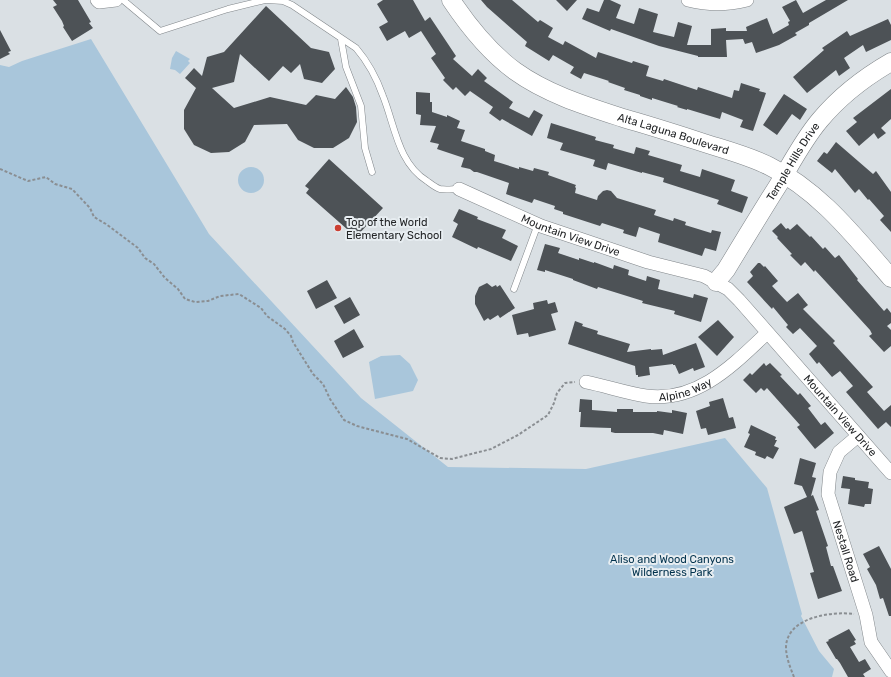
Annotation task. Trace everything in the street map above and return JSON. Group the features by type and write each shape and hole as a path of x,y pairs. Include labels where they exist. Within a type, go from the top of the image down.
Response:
{"main road":[{"name":"Alta Laguna Boulevard","path":"451,0 464,20 488,48 515,71 539,86 598,110 746,156 771,167 784,175 811,193 836,216 891,278"},
{"name":"Temple Hills Drive","path":"716,282 726,270 796,155 820,120 857,84 891,62"}],"street":[{"path":"97,0 99,2 116,0"},
{"path":"688,0 734,3 747,0"},
{"name":"Mountain View Drive","path":"459,189 538,224 648,262 704,276 728,289 891,473"},
{"name":"Alpine Way","path":"586,382 647,396 668,396 693,390 711,381 732,366 767,332"},
{"name":"Nestall Road","path":"858,436 839,452 830,472 828,494 866,615 871,642 891,671"}],"lane":[{"name":"Mountain View Drive","path":"123,0 160,31 228,9 266,0 283,1 292,5 356,48 362,56 383,96 400,147 408,163 418,176 440,189 459,189"},
{"path":"341,39 346,66 361,106 365,148 372,172"},
{"path":"514,289 538,224"}],"path":[{"path":"0,169 28,181 46,177 56,184 72,189 90,208 94,217 138,248 145,258 154,264 165,278 178,289 185,299 195,302 208,302 220,296 239,294 261,308 267,316 285,328 291,336 293,342 313,374 323,384 330,399 344,420 357,426 407,439 440,458 452,459 491,449 518,435 548,415 554,403 556,393 565,383 586,382"},
{"path":"794,677 787,657 786,646 790,633 794,628 807,621 827,614 842,612 866,615"}],"green space":[{"name":"Aliso and Wood Canyons Wilderness Park","path":"91,39 209,234 361,398 448,467 586,469 725,438 767,488 802,614 801,616 819,651 834,669 832,677 0,677 0,65 9,67 22,61"},
{"path":"176,51 190,59 188,61 190,63 180,74 175,70 170,69 172,58"},
{"path":"251,167 260,171 264,180 260,189 251,193 242,189 238,180 242,171"},
{"path":"400,355 410,364 418,380 413,391 375,399 369,362 381,356"}],"building":[{"path":"53,0 78,0 93,28 72,41 53,7 57,5"},
{"path":"383,0 413,0 425,21 430,17 456,56 453,59 472,76 478,69 487,78 484,81 513,102 509,108 529,118 534,110 543,115 532,136 502,119 500,121 489,113 493,107 470,91 465,96 456,87 453,90 443,80 445,78 431,58 436,54 421,31 409,38 405,31 387,41 379,27 388,22 377,4"},
{"path":"481,0 512,0 538,22 540,20 553,28 548,37 563,45 565,41 596,58 598,52 632,63 633,61 649,66 646,76 663,81 664,79 697,90 698,87 732,98 734,90 739,91 741,83 760,89 759,91 766,93 753,131 740,127 743,120 722,112 720,119 677,107 678,106 652,98 652,100 640,96 624,90 625,88 608,82 609,81 584,73 581,79 570,73 574,67 553,55 549,61 525,46 527,42"},
{"path":"556,0 577,0 567,11"},
{"path":"604,0 610,0 621,5 616,18 634,24 639,8 658,14 653,32 674,37 678,22 692,26 687,45 711,45 711,29 726,28 726,31 747,31 746,27 767,18 773,34 789,25 788,22 790,21 782,7 796,0 803,13 826,0 848,0 809,23 809,25 795,33 797,35 779,45 756,53 752,42 745,44 743,39 726,40 727,57 698,57 659,46 611,29 610,31 582,19 587,8 599,12"},
{"path":"266,6 311,48 329,52 335,69 322,83 304,79 300,64 291,73 283,66 269,81 240,54 234,82 212,88 234,108 270,97 306,105 316,95 335,99 346,87 353,97 356,107 357,122 349,138 333,148 314,148 298,140 287,124 254,125 245,142 229,152 211,153 194,145 184,129 184,110 196,88 185,78 194,68 202,76 207,57 224,52"},
{"path":"888,19 891,25 891,40 866,52 863,45 844,58 850,68 839,76 836,70 807,93 793,77 824,50 822,48 847,31 850,36"},
{"path":"0,30 11,51 8,52 10,54 0,59"},
{"path":"891,89 891,119 881,128 886,133 878,139 874,133 859,146 846,131 857,122 853,118"},
{"path":"416,92 430,93 432,112 447,117 447,115 460,121 457,128 465,130 461,141 485,149 485,151 495,155 494,161 519,169 519,167 533,171 534,168 549,172 548,175 576,185 575,193 597,200 598,196 603,191 611,191 617,198 656,210 654,215 673,221 674,218 686,222 685,225 711,233 712,230 721,232 716,251 705,248 702,256 658,242 660,234 639,227 636,237 623,233 624,230 602,223 600,226 563,214 563,212 554,209 555,206 534,199 532,203 506,194 509,183 461,167 464,158 437,149 439,144 430,142 436,126 420,125 421,115 416,114"},
{"path":"784,94 807,109 800,120 792,114 777,135 763,125"},
{"path":"551,123 596,137 595,140 614,145 613,148 634,154 636,147 650,151 648,155 682,165 680,171 700,177 702,169 735,180 731,191 748,197 742,213 717,204 719,200 663,182 664,178 608,163 606,170 593,166 595,160 560,150 563,143 547,138"},
{"path":"836,142 873,174 876,171 891,192 891,232 880,220 884,216 859,189 855,193 835,169 832,173 817,161 824,152 827,154"},
{"path":"329,159 383,208 356,237 306,193 309,189 305,186"},
{"path":"459,209 478,217 477,219 506,230 502,238 518,246 511,261 478,247 477,249 452,237 458,224 453,221"},
{"path":"781,223 786,229 788,228 790,230 797,224 823,249 825,247 835,258 839,255 858,279 857,280 884,311 887,308 891,313 891,323 887,326 891,330 891,346 884,352 869,336 872,334 870,330 815,270 814,272 805,262 801,266 790,255 792,254 772,231"},
{"path":"545,244 560,248 558,253 579,260 579,258 613,269 614,265 629,270 628,275 646,281 647,276 660,280 658,289 693,298 694,294 708,298 701,322 674,314 675,311 642,303 643,301 598,287 597,289 545,270 545,272 537,270"},
{"path":"758,263 764,267 765,266 778,281 772,286 787,302 798,293 808,305 803,309 835,341 833,343 873,387 867,392 884,411 891,405 891,427 886,422 878,429 846,392 853,386 840,371 832,377 819,362 817,364 809,354 817,346 800,328 793,334 786,327 788,325 773,307 772,309 747,282 753,276 750,272"},
{"path":"327,280 337,298 316,309 307,291"},
{"path":"487,283 492,287 496,285 497,287 500,285 515,308 500,318 498,315 490,320 488,318 484,321 475,304 475,296 479,287"},
{"path":"350,297 360,315 344,324 334,306"},
{"path":"547,300 548,304 555,302 558,312 551,314 556,330 529,337 528,333 517,335 512,315 534,309 533,303"},
{"path":"718,320 734,337 717,356 698,337"},
{"path":"575,321 583,324 582,326 598,331 597,334 630,344 627,352 662,349 663,355 696,343 705,367 694,371 693,368 679,374 675,365 673,364 649,367 650,375 638,377 638,375 636,375 635,366 568,344"},
{"path":"354,329 364,347 343,358 334,341"},
{"path":"764,363 766,366 770,363 798,395 800,393 811,406 808,408 821,425 825,422 834,433 815,449 797,427 800,425 767,388 764,391 761,388 756,393 743,380 750,373 752,375"},
{"path":"723,398 729,418 733,417 736,428 708,435 706,428 701,429 696,411 710,406 709,402"},
{"path":"580,399 592,400 592,410 617,412 617,409 633,409 633,412 657,411 672,413 672,410 687,413 683,434 664,430 663,435 653,433 615,433 611,432 611,428 580,427"},
{"path":"751,425 776,437 775,440 777,440 774,446 779,448 773,459 767,456 765,459 755,455 756,452 744,447 750,434 748,433"},
{"path":"800,458 816,463 812,477 816,478 811,496 813,495 819,510 816,511 828,546 826,547 831,566 833,566 842,591 818,599 810,573 814,572 802,531 794,534 784,507 807,497 802,486 794,484"},
{"path":"843,476 869,482 868,488 873,489 871,504 865,504 864,507 848,504 850,489 841,488"},
{"path":"879,546 891,569 891,616 889,616 883,598 880,599 876,585 867,569 870,567 863,554"},
{"path":"849,629 856,640 854,641 856,644 850,647 859,662 865,659 871,669 863,674 865,677 848,677 826,642"}],"place":[{"name":"Top of the World Elementary School","path":"338,228"}]}
